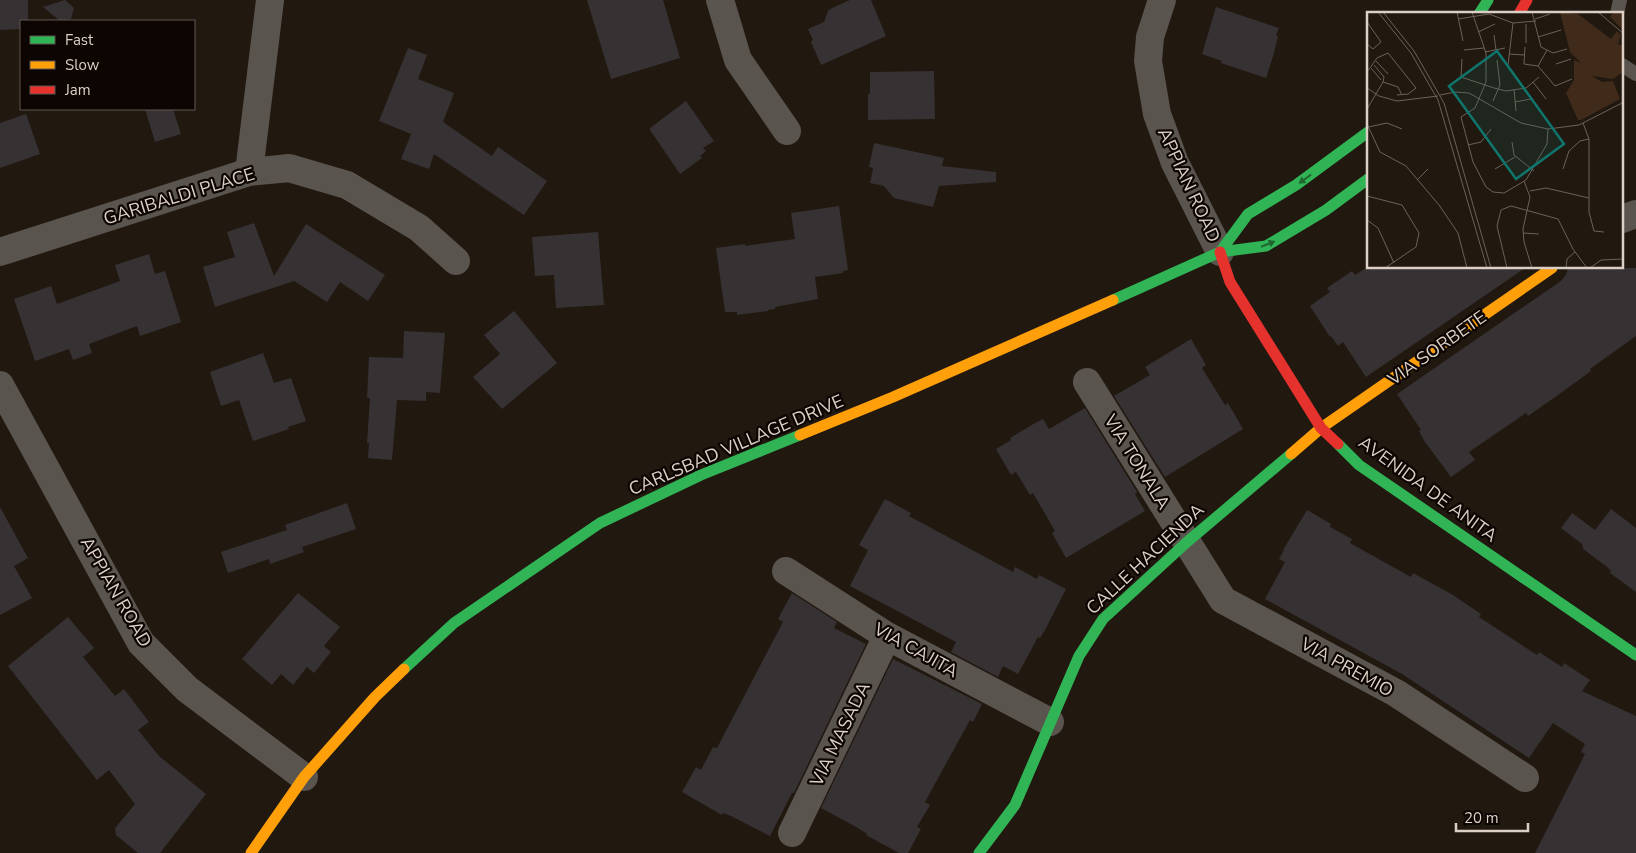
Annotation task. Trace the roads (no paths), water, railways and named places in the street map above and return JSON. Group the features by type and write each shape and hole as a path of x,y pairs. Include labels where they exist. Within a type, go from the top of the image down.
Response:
{"main road":[{"path":"1480,12 1488,0"},
{"path":"1520,12 1526,0"},
{"name":"CARLSBAD VILLAGE DRIVE","path":"1220,252 1248,214 1296,185 1367,133"},
{"name":"CARLSBAD VILLAGE DRIVE","path":"251,853 304,777 375,697 454,623 600,523 701,475 893,397 1220,252 1266,246 1326,210 1367,180"},
{"name":"AVENIDA DE ANITA","path":"1220,252 1230,282 1321,428 1359,466 1636,655"},
{"name":"VIA SORBETE","path":"1321,428 1551,269"},
{"name":"CALLE HACIENDA","path":"978,853 1015,805 1079,656 1103,619 1187,542 1321,428"}],"street":[{"path":"248,172 270,0"},
{"path":"720,0 738,60 787,131"},
{"name":"APPIAN ROAD","path":"1162,0 1150,37 1148,61 1157,114 1176,164 1220,252"},
{"name":"GARIBALDI PLACE","path":"0,252 248,172 289,168 347,185 420,228 456,261"},
{"name":"VIA TONALA","path":"1087,382 1187,542"},
{"name":"APPIAN ROAD","path":"0,385 141,643 187,689 304,777"},
{"name":"VIA PREMIO","path":"1187,542 1223,600 1396,693 1525,778"},
{"name":"VIA CAJITA","path":"786,571 887,636 1050,722"},
{"name":"VIA MASADA","path":"792,833 887,636"}],"lane":[{"path":"1624,66 1636,74"}]}
